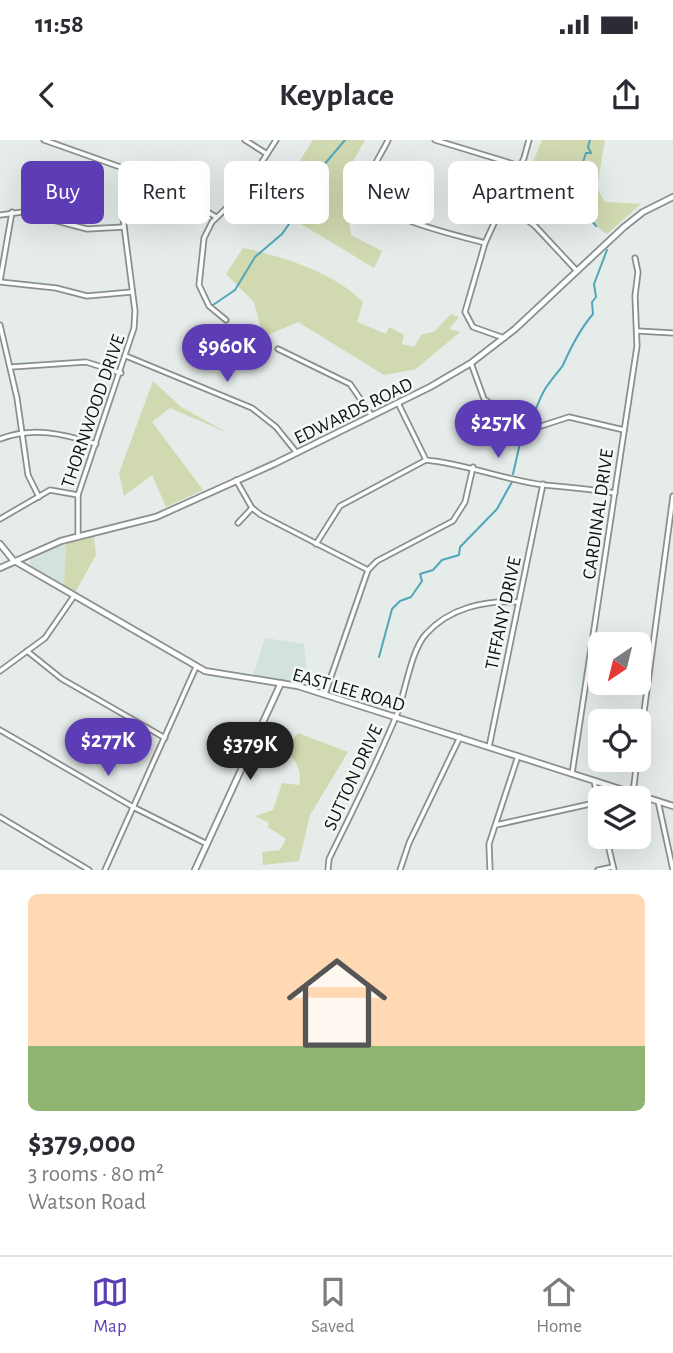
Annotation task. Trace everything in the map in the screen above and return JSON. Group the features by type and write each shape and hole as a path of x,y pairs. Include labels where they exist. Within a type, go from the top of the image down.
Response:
{"street":[{"path":"44,140 118,167"},
{"path":"245,140 267,154"},
{"path":"226,320 206,302 198,280 204,238 216,217 242,193 276,140"},
{"path":"388,140 369,180 368,191 373,201 398,215 485,243"},
{"path":"435,140 504,161"},
{"path":"522,161 528,140"},
{"name":"EDWARDS ROAD","path":"0,568 13,560 78,536 145,521 297,453 471,363 504,338 633,219 673,197"},
{"path":"0,215 12,212 30,214 87,229 124,227"},
{"path":"12,212 0,283 56,288 87,296 132,292"},
{"path":"210,213 216,217"},
{"name":"THORNWOOD DRIVE","path":"78,536 78,495 121,373 135,320 124,224"},
{"path":"494,224 485,243 466,317 473,327 504,338"},
{"path":"533,224 577,271"},
{"name":"CARDINAL DRIVE","path":"572,774 638,331 635,296 638,272 635,258"},
{"path":"0,325 11,367 28,475 39,497"},
{"path":"638,331 673,332"},
{"path":"278,349 349,384 372,416"},
{"path":"126,356 252,408 276,427 297,453"},
{"path":"11,367 86,362 121,373"},
{"path":"471,363 484,398 524,427 535,428 569,417 624,430"},
{"path":"398,403 426,460"},
{"path":"0,439 22,432 53,433 96,444"},
{"path":"316,544 340,506 426,460 473,467 543,484 580,486 615,493"},
{"path":"325,694 368,570 377,561 453,521 465,502 473,467"},
{"path":"236,480 252,508 368,570"},
{"name":"TIFFANY DRIVE","path":"489,747 543,484"},
{"path":"0,519 56,489 78,495"},
{"path":"644,709 673,496"},
{"path":"238,523 252,508"},
{"name":"EAST LEE ROAD","path":"0,544 13,560 196,667 226,677 281,683 325,694 610,786"},
{"path":"0,671 51,630 74,596"},
{"name":"SUTTON DRIVE","path":"328,870 329,859 396,717 420,644 427,632 446,618 472,606 494,601 518,602"},
{"path":"27,651 62,679 165,738"},
{"path":"105,870 196,667"},
{"path":"195,870 281,683"},
{"path":"0,730 135,808 207,844"},
{"path":"400,870 460,737"},
{"path":"489,870 488,850 518,756"},
{"path":"594,781 595,786"},
{"name":"EAST LEE ROAD","path":"651,799 673,806"},
{"path":"658,802 673,870"},
{"path":"496,825 588,804"},
{"path":"0,817 89,870"},
{"path":"598,870 614,868 610,849"}],"shaded area":[{"path":"66,544 64,585 30,565 30,557"},
{"path":"265,638 304,644 307,673 303,683 253,675"}],"green space":[{"path":"313,140 365,140 353,161 343,161 343,224 349,224 351,235 382,251 374,268 301,224 329,224 329,161 300,161"},
{"path":"542,140 605,140 598,182 598,161 533,161"},
{"path":"598,190 605,202 641,204 607,234 594,224 598,224"},
{"path":"243,248 291,261 338,282 363,302 357,322 386,334 389,327 404,335 402,344 414,347 421,335 435,331 451,314 459,317 449,329 460,332 416,369 384,375 298,322 263,337 254,302 226,274"},
{"path":"153,381 181,407 228,433 170,408 152,422 203,490 166,507 152,475 124,496 119,473"},
{"path":"94,537 96,555 75,593 64,585 66,544"},
{"path":"298,733 348,752 310,815 299,861 263,865 262,852 280,850 286,839 268,827 269,823 255,816 273,810 282,783 299,785 297,766 285,749"}],"waterway":[{"path":"213,305 235,290 255,257 282,234 299,210 311,180 345,140"},
{"path":"590,140 588,147 591,153 586,153 583,162 578,162 579,184 586,186 585,213 596,226"},
{"path":"526,425 546,388 562,367 576,338 593,314 592,302 596,297 594,284 607,250"},
{"path":"513,474 523,430"},
{"path":"379,657 392,609 400,601 411,597 422,581 420,574 433,570 442,560 459,555 460,547 497,509 513,480"}]}
